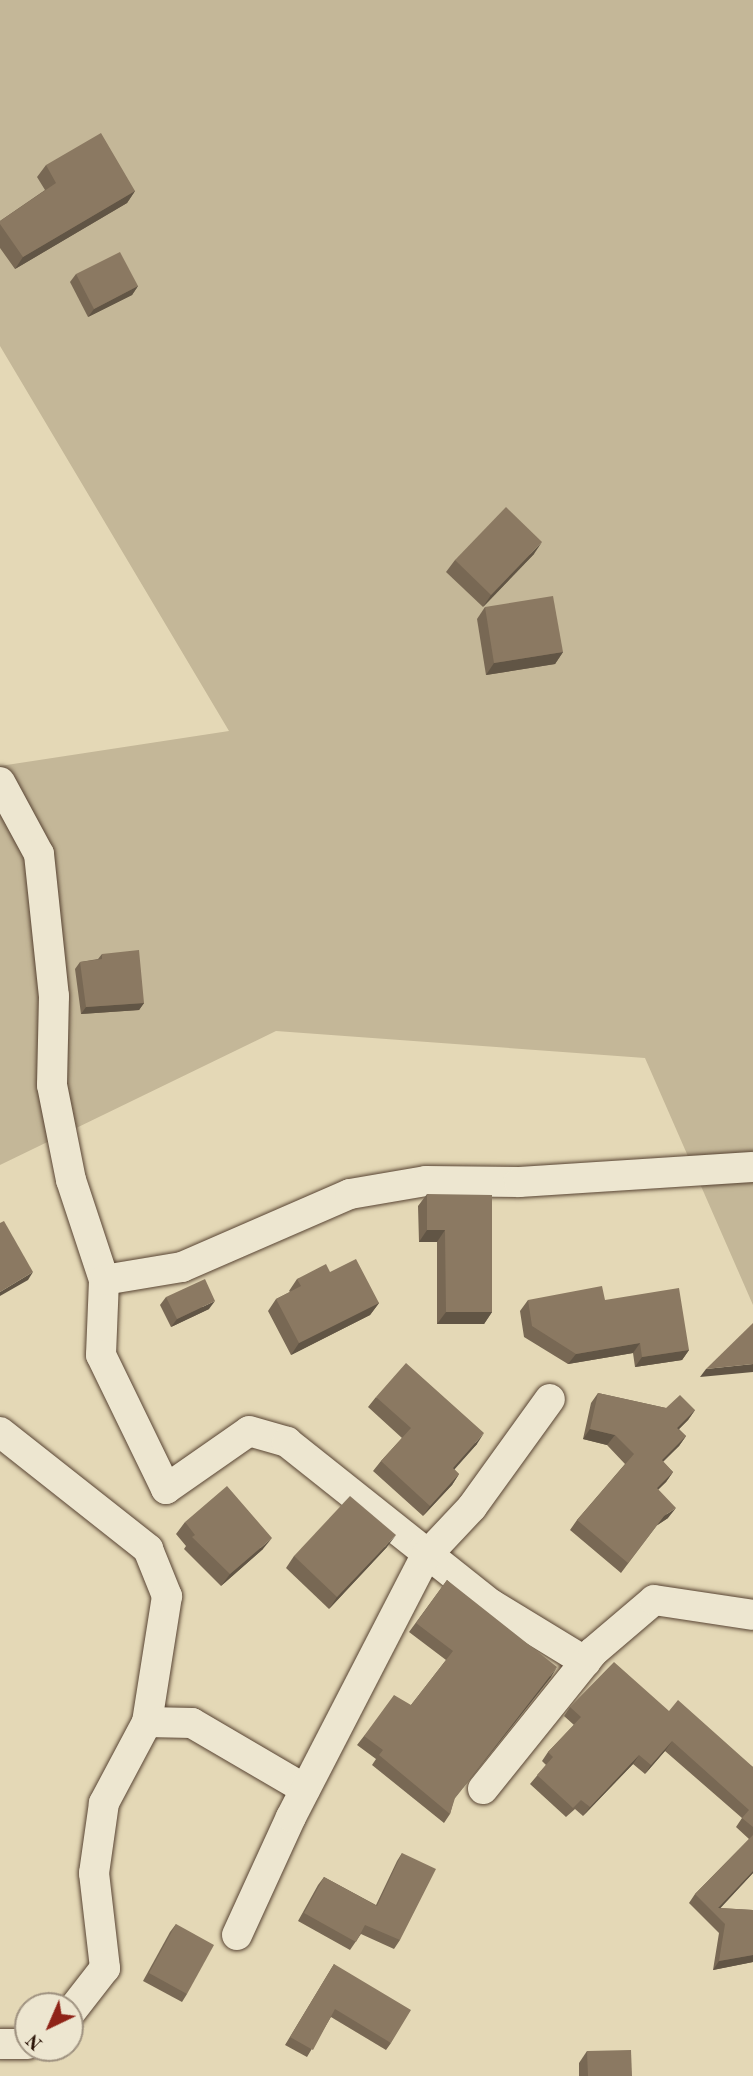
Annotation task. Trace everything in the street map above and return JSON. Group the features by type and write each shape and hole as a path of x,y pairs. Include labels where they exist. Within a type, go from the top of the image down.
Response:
{"street":[{"path":"0,782 39,853 54,996 52,1085 71,1180 104,1280 101,1356 166,1489 249,1430 287,1442 426,1556 491,1604 586,1662"},
{"path":"104,1280 182,1267 350,1194 426,1181 519,1182 753,1167"},
{"path":"237,1935 305,1789 426,1556 472,1507 550,1399"},
{"path":"0,1432 148,1549 167,1596 147,1722 104,1804 94,1873 105,1968 84,1995"},
{"path":"483,1789 586,1662 654,1600 753,1615"},
{"path":"147,1722 191,1723 305,1789"}],"shaded area":[{"path":"0,0 753,0 753,1305 645,1058 276,1031 0,1165 0,766 229,731 0,346"}],"building":[{"path":"101,133 135,191 23,257 0,221 56,183 46,165"},
{"path":"120,252 138,286 94,309 76,274"},
{"path":"506,507 542,542 491,595 455,560"},
{"path":"553,596 563,652 494,663 485,607"},
{"path":"139,950 144,1003 86,1007 80,962 102,959 102,954"},
{"path":"427,1194 492,1195 492,1312 446,1312 445,1230 427,1230"},
{"path":"4,1221 33,1272 0,1292 0,1223"},
{"path":"356,1259 379,1303 299,1343 276,1299 301,1286 297,1279 326,1264 330,1272"},
{"path":"205,1279 215,1301 177,1319 166,1297"},
{"path":"602,1286 605,1300 679,1288 689,1350 642,1357 640,1343 576,1354 532,1326 528,1300"},
{"path":"753,1323 753,1364 706,1369"},
{"path":"406,1363 484,1433 453,1468 459,1474 430,1506 381,1461 411,1428 376,1397"},
{"path":"598,1393 666,1408 680,1395 695,1410 677,1428 686,1436 662,1460 673,1472 657,1488 676,1508 664,1516 628,1563 577,1520 634,1454 615,1435 590,1429"},
{"path":"227,1486 272,1538 230,1574 192,1537 195,1535 185,1522"},
{"path":"350,1496 396,1535 337,1597 294,1556"},
{"path":"447,1580 557,1667 455,1798 450,1814 379,1755 383,1750 364,1736 394,1695 411,1705 453,1651 416,1623"},
{"path":"614,1662 669,1711 678,1700 753,1767 753,1827 742,1818 749,1810 672,1741 651,1765 639,1755 590,1807 581,1800 573,1808 537,1775 553,1757 548,1752 581,1717 570,1707"},
{"path":"753,1835 753,1871 718,1908 753,1910 753,1955 719,1961 725,1924 695,1894"},
{"path":"402,1853 436,1869 400,1940 365,1925 356,1942 304,1913 324,1877 377,1906"},
{"path":"176,1924 214,1945 187,1994 149,1973"},
{"path":"334,1964 411,2010 391,2043 335,2009 313,2050 290,2037"},
{"path":"631,2050 632,2076 588,2076 587,2051"}]}
